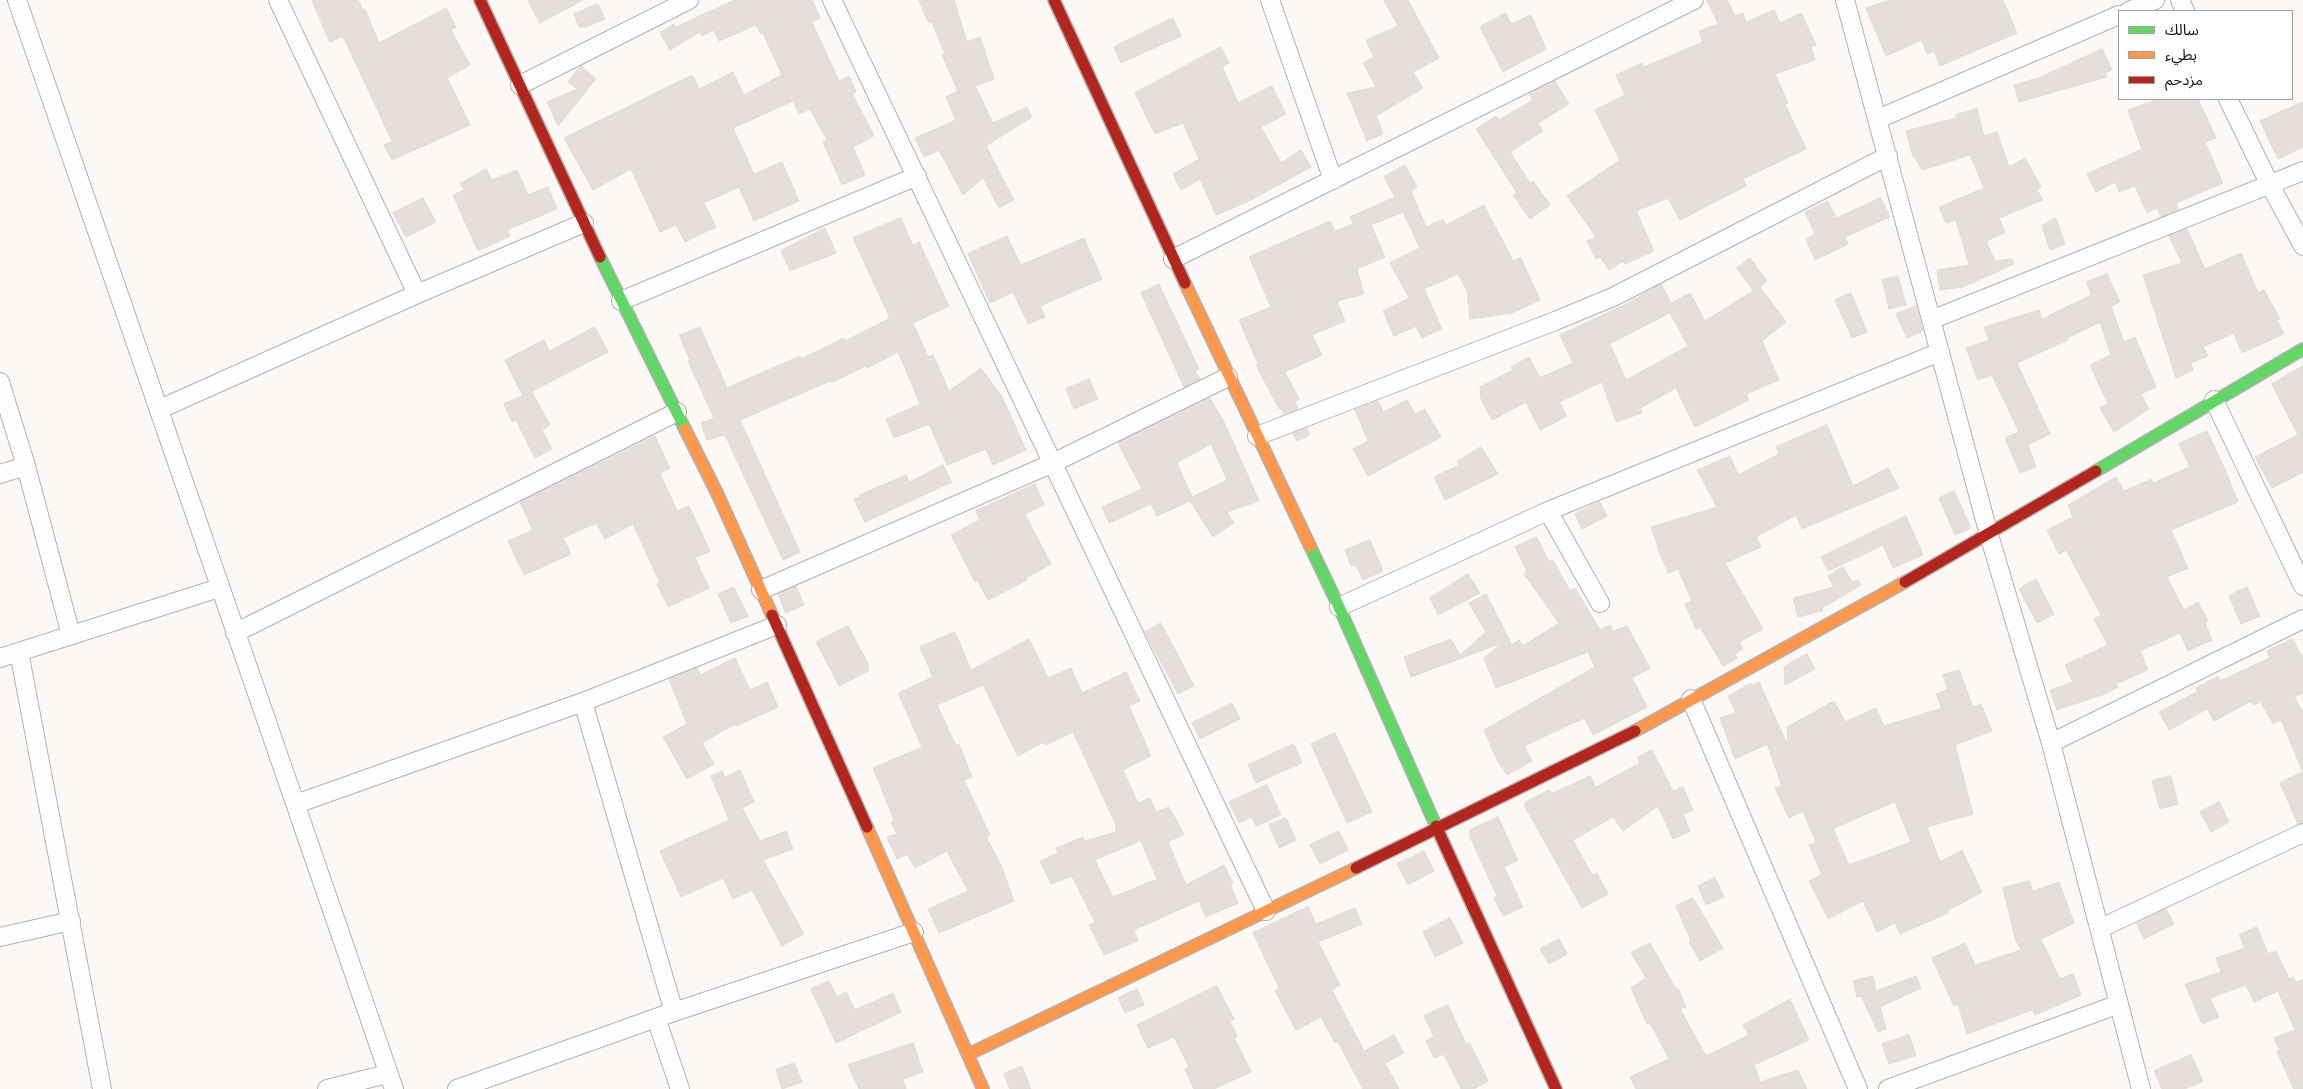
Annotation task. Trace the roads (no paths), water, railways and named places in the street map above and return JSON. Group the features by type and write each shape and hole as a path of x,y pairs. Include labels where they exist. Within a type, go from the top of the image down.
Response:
{"street":[{"path":"17,0 160,409 219,588 296,804 390,1081 327,1089"},
{"path":"278,0 418,294"},
{"path":"480,0 621,301 717,493 983,1089"},
{"path":"520,84 690,0"},
{"path":"832,0 1266,912"},
{"path":"1054,0 1228,377 1339,607 1437,829 1556,1089"},
{"path":"1270,0 1333,180"},
{"path":"1173,259 1694,0"},
{"path":"1845,0 1989,535 2051,743 2141,1089"},
{"path":"2131,10 2155,0"},
{"path":"1878,119 2118,15"},
{"path":"2228,100 2270,185 2303,246"},
{"path":"1257,436 1546,325 1604,300 1888,156"},
{"path":"1931,320 2303,171"},
{"path":"621,301 917,176"},
{"path":"160,409 418,294 584,223"},
{"path":"969,1054 1266,912 1635,731 1989,535 2303,349"},
{"path":"1339,607 1548,511 1940,352"},
{"path":"761,590 1053,463 1228,377"},
{"path":"0,382 26,466 71,635"},
{"path":"2214,400 2303,586"},
{"path":"235,633 677,412"},
{"path":"0,474 26,466"},
{"path":"1548,511 1600,603"},
{"path":"0,658 219,588"},
{"path":"2051,743 2303,619"},
{"path":"296,804 583,702 777,625"},
{"path":"19,652 102,1089"},
{"path":"1691,699 1858,1089"},
{"path":"583,702 674,1012"},
{"path":"2100,928 2303,833"},
{"path":"0,937 71,921"},
{"path":"457,1089 656,1018 914,932"},
{"path":"1888,1089 2119,1004"},
{"path":"656,1018 680,1089"}]}
